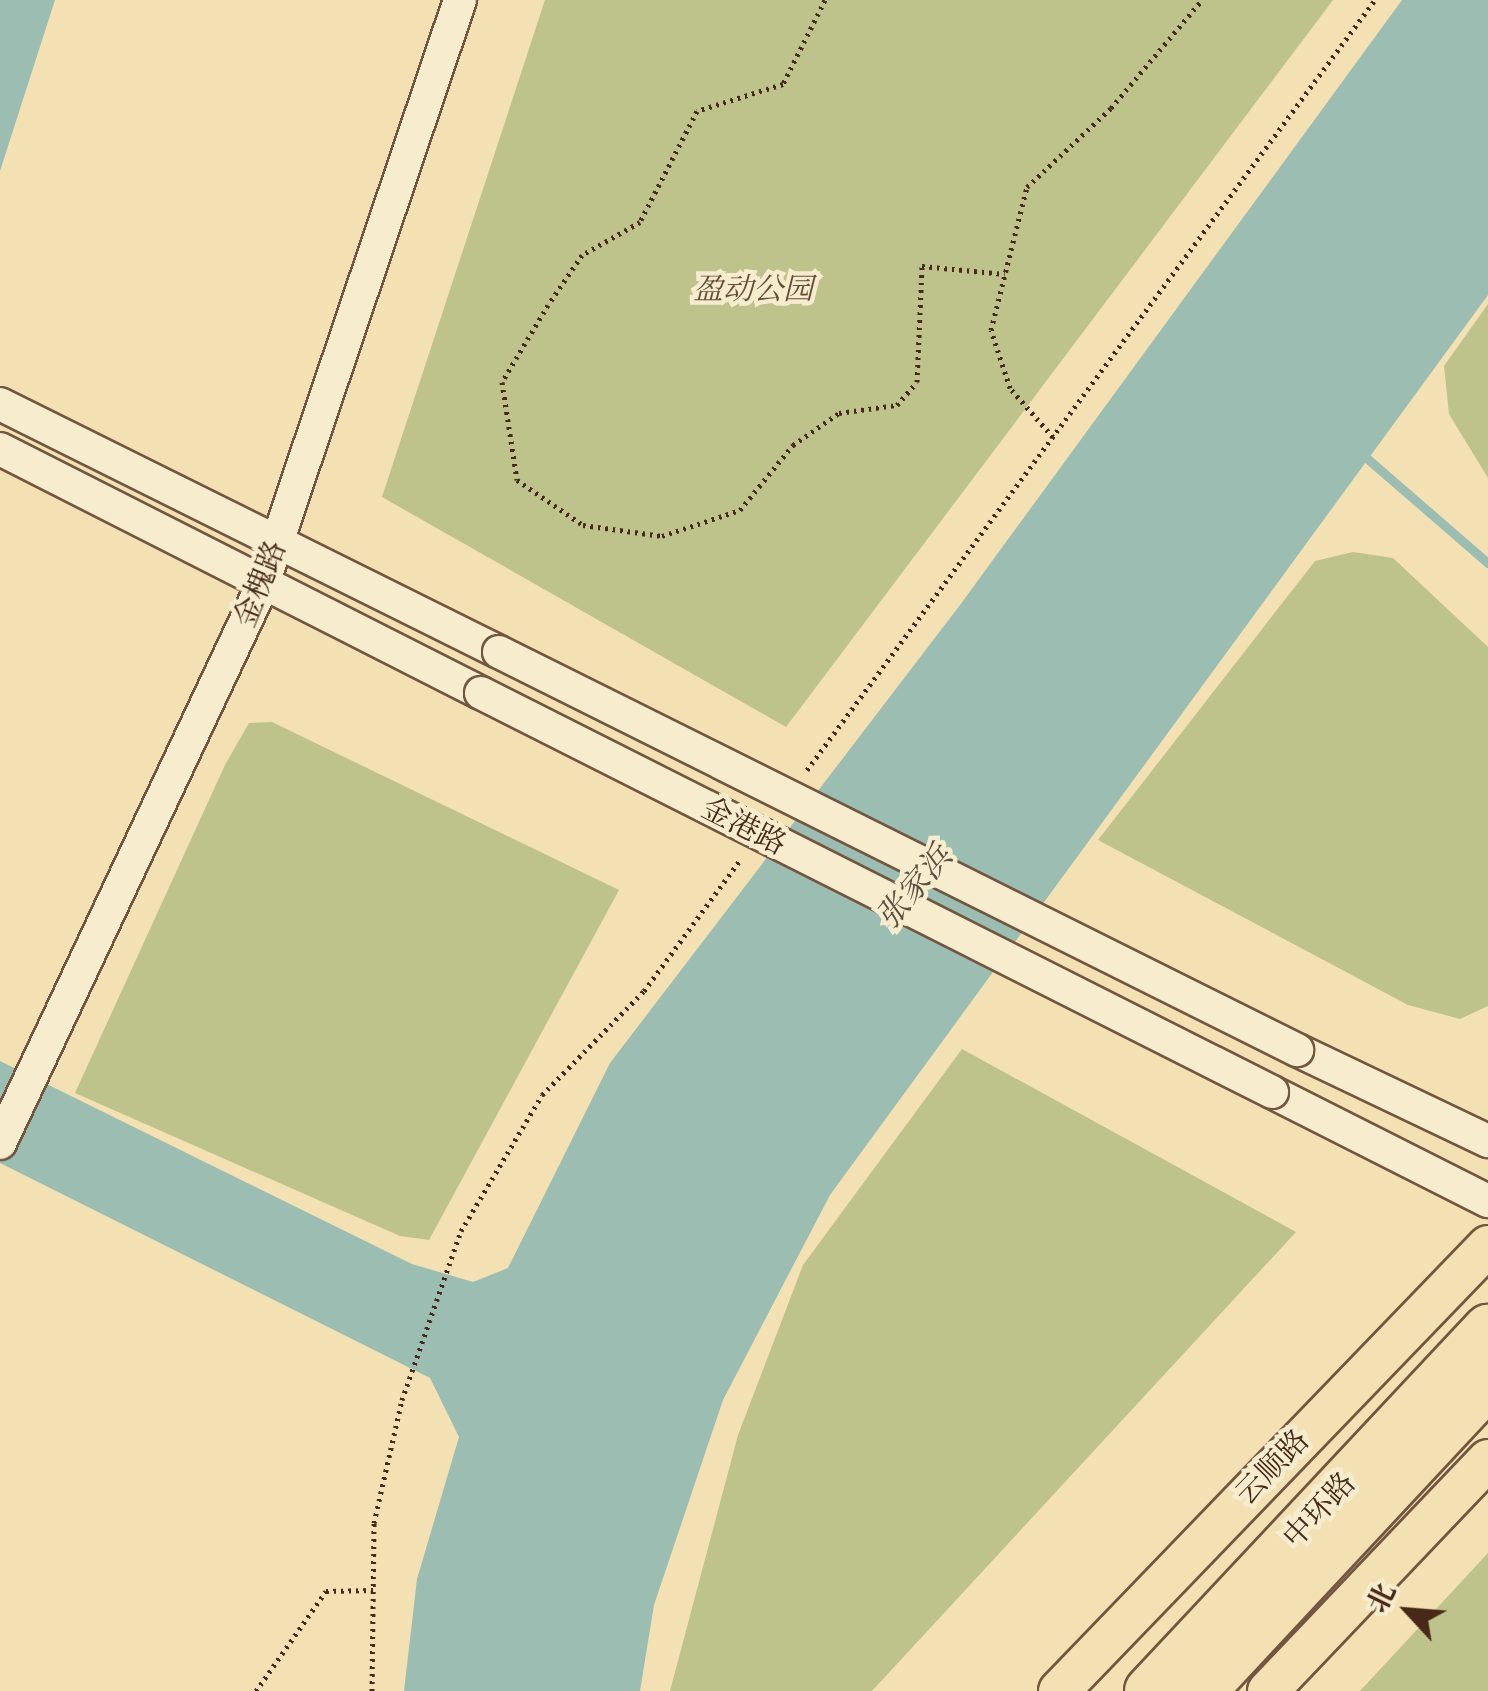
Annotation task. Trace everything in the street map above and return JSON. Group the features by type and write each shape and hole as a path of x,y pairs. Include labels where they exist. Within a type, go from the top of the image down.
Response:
{"highway":[{"name":"中环路","path":"1149,1691 1488,1329"},
{"name":"中环路","path":"1202,1691 1488,1384"}],"main road":[{"name":"云顺路","path":"1058,1691 1488,1246"},
{"path":"1268,1691 1488,1460"}],"street":[{"name":"金槐路","path":"0,1144 263,584 460,0"},
{"name":"金港路","path":"0,404 1488,1142"},
{"name":"金港路","path":"0,450 1488,1201"}],"path":[{"path":"826,0 783,84 697,111 640,222 582,255 548,305 502,382 517,480 582,524 662,536 740,510 793,446 838,413 897,405 917,382 922,266 1005,274"},
{"path":"1053,437 1010,388 990,330 1027,188 1111,108 1202,0"},
{"path":"796,785 1375,0"},
{"path":"372,1691 374,1523 402,1400 461,1231 542,1096 644,991 749,848"},
{"path":"256,1691 326,1591 373,1590"}],"green space":[{"name":"盈动公园","path":"545,0 1333,0 786,727 382,497"},
{"path":"1488,304 1488,478 1449,414 1444,366"},
{"path":"1353,552 1393,558 1488,647 1488,1006 1460,1019 1408,1005 1098,840 1315,561"},
{"path":"272,722 619,890 429,1240 400,1236 75,1093 225,765 249,723"},
{"path":"962,1049 1296,1232 872,1691 670,1691 738,1435 803,1265"},
{"path":"1488,1553 1488,1691 1360,1691"}],"water":[{"path":"0,0 55,0 0,171"},
{"name":"张家浜","path":"1402,0 1488,0 1488,295 830,1195 723,1400 654,1605 640,1691 404,1691 417,1579 459,1437 430,1378 0,1163 0,1061 412,1264 473,1282 508,1268 610,1063 960,605"}],"waterway":[{"path":"1362,454 1488,563"}]}
